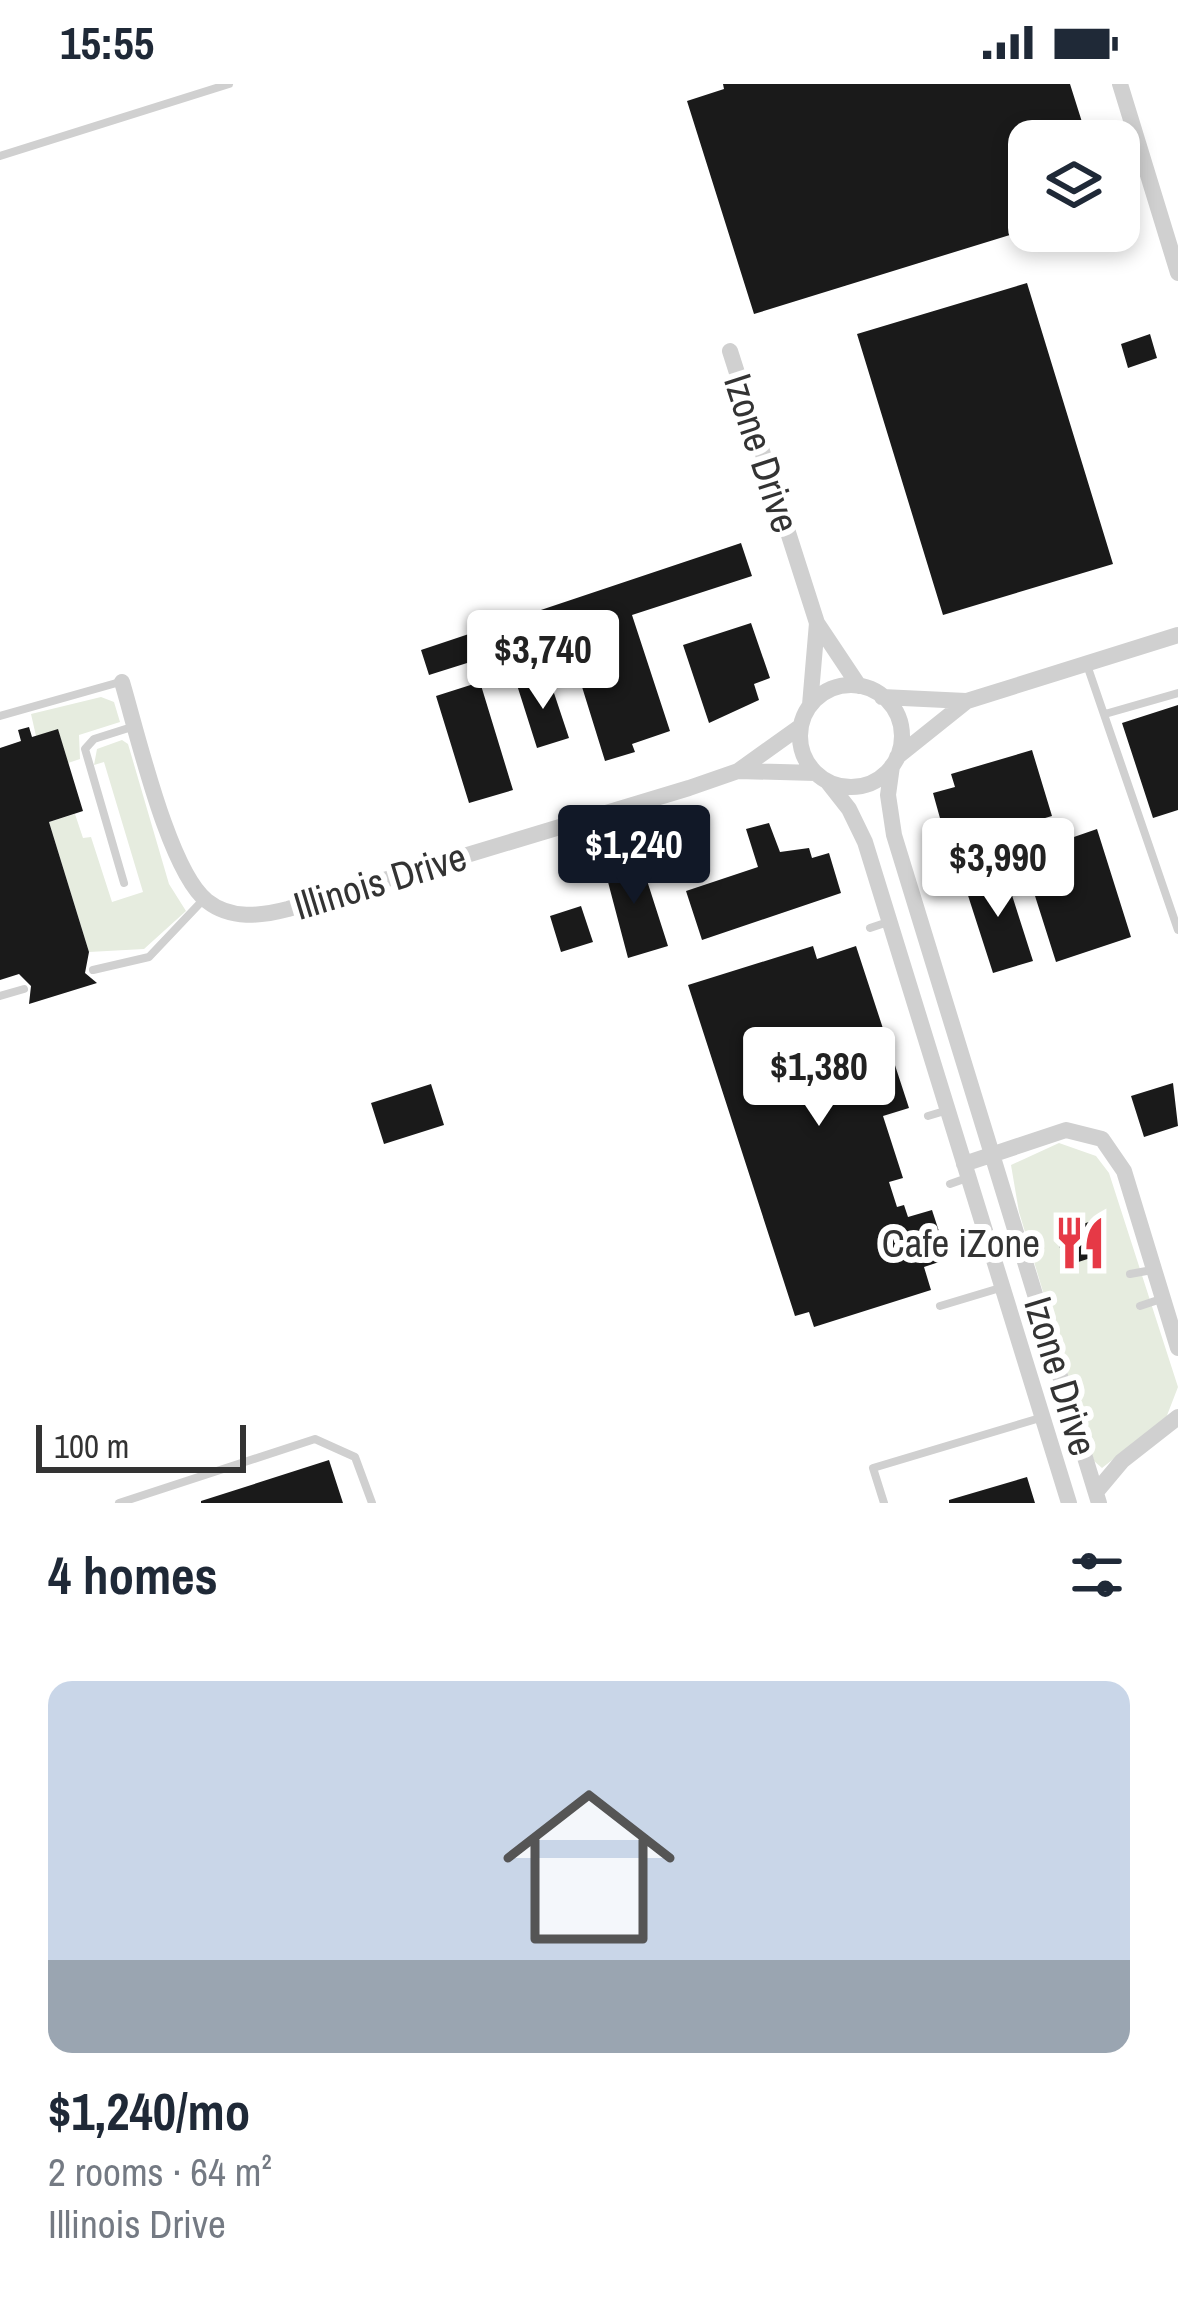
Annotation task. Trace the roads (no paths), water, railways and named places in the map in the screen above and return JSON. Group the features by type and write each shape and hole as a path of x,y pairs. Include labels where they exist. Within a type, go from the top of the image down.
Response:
{"street":[{"path":"1120,84 1178,273"},
{"name":"Izone Drive","path":"730,351 799,591 860,686"},
{"name":"Izone Drive","path":"810,706 817,623"},
{"path":"967,701 895,761 855,787 821,777 806,760 801,726 810,706 832,689 860,686 882,697 967,701 1178,635"},
{"path":"122,682 182,869 204,899"},
{"path":"882,697 900,724 895,761"},
{"name":"Illinois Drive","path":"204,899 226,912 258,916 288,909 738,771 801,726"},
{"name":"Izone Drive","path":"895,761 888,796 894,835 1097,1498"},
{"name":"Illinois Drive","path":"738,771 821,777"},
{"name":"Izone Drive","path":"821,777 861,831 1069,1503"},
{"path":"966,1171 993,1154 1066,1130 1106,1137 1124,1159 1178,1348"},
{"path":"1097,1498 1122,1461 1178,1417"}],"lane":[{"path":"0,156 229,84"},
{"path":"1086,664 1178,930"},
{"path":"0,716 122,682"},
{"path":"1105,714 1178,693"},
{"path":"124,883 85,749 94,739 136,726"},
{"path":"92,970 149,957 204,899"},
{"path":"871,928 889,922"},
{"path":"0,996 24,989"},
{"path":"928,1116 948,1110"},
{"path":"950,1184 966,1171"},
{"path":"1130,1274 1154,1269"},
{"path":"940,1306 1001,1287"},
{"path":"1140,1306 1163,1299"},
{"path":"884,1503 873,1468 1042,1417"},
{"path":"119,1503 315,1439 355,1457 372,1503"}],"place":[{"name":"Cafe iZone","path":"1080,1243"}]}
